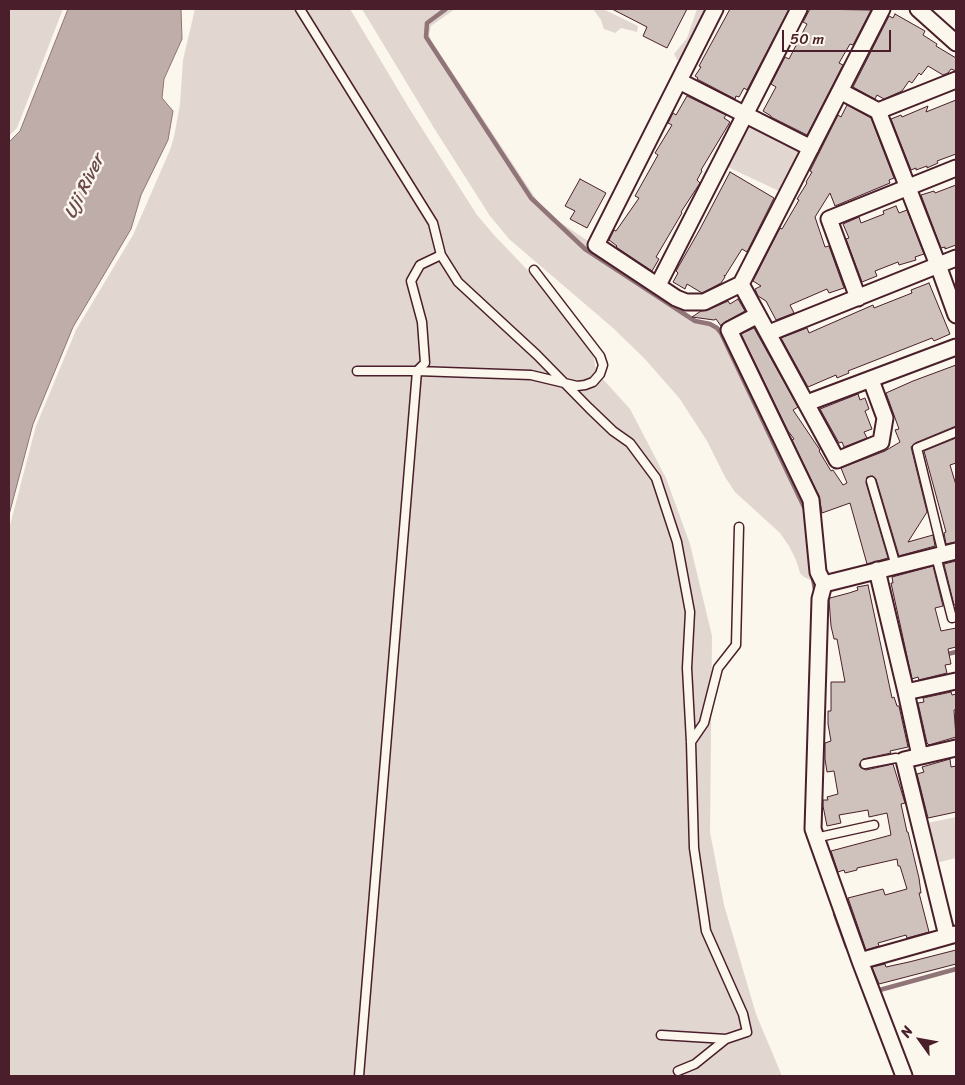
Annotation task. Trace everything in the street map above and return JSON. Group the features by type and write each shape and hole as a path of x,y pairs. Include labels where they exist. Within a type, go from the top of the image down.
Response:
{"street":[{"path":"716,9 596,245 658,284 676,298 686,302 704,302 741,284 882,9"},
{"path":"658,284 799,9"},
{"path":"918,9 956,43"},
{"path":"878,111 956,80"},
{"path":"679,81 811,148"},
{"path":"840,91 878,111 956,315"},
{"path":"858,298 829,219 907,186 956,168"},
{"path":"769,333 956,258"},
{"path":"741,284 837,460 881,442 885,418 871,380"},
{"path":"758,315 730,330 811,500 818,572 824,584 820,598 813,829 860,961 904,1076"},
{"path":"807,403 956,347"},
{"path":"824,584 945,554"},
{"path":"877,570 920,756"},
{"path":"906,692 956,681"},
{"path":"860,961 952,935 904,760 956,748"}],"lane":[{"path":"300,9 433,223 441,255 458,282 537,355 613,430 630,443 656,478 677,542 690,612 687,668 694,848 706,931 743,1014 747,1032 726,1039 696,1064 678,1072"},
{"path":"360,1076 417,371 425,363 422,322 411,281 420,265 441,255"},
{"path":"357,371 531,375 577,386 585,386 593,382 600,374 603,365 600,356 534,270"},
{"path":"956,432 917,448 945,554 952,618 956,617"},
{"path":"872,481 896,566"},
{"path":"691,742 704,723 718,668 736,645 739,527"},
{"path":"865,764 896,758 904,760"},
{"path":"815,838 874,825"},
{"path":"661,1035 726,1039"}],"shaded area":[{"path":"9,9 63,9 17,128 9,136"},
{"path":"195,9 296,9 429,221 306,9 350,9 409,108 477,215 537,280 594,357 595,366 602,378 630,409 666,478 690,544 712,636 710,832 724,905 756,1014 782,1076 9,1076 9,529 36,426 76,330 133,235 170,150 180,104 183,60"},
{"path":"362,9 455,9 431,26 429,35 431,40 538,202 558,221 588,241 589,248 587,251 692,320 710,325 725,333 808,502 816,580 812,581 800,573 789,546 780,533 735,492 725,477 707,441 680,399 644,358 613,328 509,239 490,216"},
{"path":"593,9 603,9 638,26 637,32 621,28 615,33 604,29 601,20"},
{"path":"697,9 710,9 684,60 677,60 674,54 687,38"},
{"path":"753,125 799,148 801,157 783,193 728,167 746,130"},
{"path":"956,817 956,858 936,863 927,823"}],"water":[{"name":"Uji River","path":"68,9 181,9 182,39 164,79 162,98 173,111 168,140 141,195 131,229 73,327 33,424 9,515 9,142 20,131"}],"building":[{"path":"612,9 687,9 667,48 643,36 647,27"},
{"path":"730,9 789,9 747,90 744,88 739,97 736,96 735,99 697,79 695,76"},
{"path":"810,9 871,10 853,45 850,44 839,63 843,65 807,135 763,111 776,87 771,84 785,57 789,59 807,24 803,22"},
{"path":"895,14 925,31 923,35 937,44 936,46 956,58 956,71 951,69 943,75 928,66 921,75 919,73 912,83 909,81 902,91 884,99 877,95 875,99 853,87 889,16 893,18"},
{"path":"687,96 726,115 724,118 730,122 701,170 697,180 700,183 681,212 656,257 659,259 652,271 616,247 609,240 614,230 616,231 639,198 635,196 658,155 655,153 672,125 668,123 673,113 676,115"},
{"path":"956,100 956,154 937,161 938,163 927,168 927,166 911,170 891,119 901,115 902,117 928,106 926,112"},
{"path":"847,105 871,118 894,178 889,180 890,183 835,206 830,193 815,217 825,247 829,246 844,288 829,293 827,289 790,305 794,313 776,320 766,301 758,296 755,289 761,286 753,281 780,228 782,229 799,200 797,199 807,183 812,172 810,171 838,115 841,117"},
{"path":"730,172 774,198 747,252 742,249 724,275 725,277 721,283 702,293 687,284 685,289 673,282 678,273 676,271"},
{"path":"580,179 606,193 587,228 570,219 575,211 565,206"},
{"path":"956,185 956,245 945,249 945,247 941,248 921,195 934,191 935,193"},
{"path":"896,206 899,213 907,210 924,254 915,257 916,260 899,265 898,262 875,271 877,276 862,282 846,239 849,238 843,224 859,217 861,223 884,214 883,211"},
{"path":"929,283 950,334 934,341 932,338 848,371 849,373 837,378 836,375 808,387 781,338 807,328 809,333 873,305 874,308 912,293 911,290"},
{"path":"738,299 745,311 721,326 716,319 692,317 701,311 728,301 730,304"},
{"path":"754,328 798,407 793,410 820,450 831,471 833,470 843,485 847,483 841,468 885,451 900,442 895,430 899,429 886,393 956,365 956,426 915,443 911,447 927,512 908,542 933,535 935,546 899,556 876,479 873,476 867,477 866,483 888,558 867,564 850,503 822,513 819,496 792,440 794,439 788,431 741,334"},
{"path":"858,394 860,400 865,398 869,409 865,411 872,429 864,432 867,438 844,447 842,442 839,443 820,409"},
{"path":"956,438 956,463 950,465 956,485 956,542 946,544 944,533 946,532 924,451"},
{"path":"956,561 956,604 954,605 944,564"},
{"path":"933,566 943,606 935,608 941,631 956,628 956,647 948,649 951,664 945,665 947,673 919,680 918,677 912,679 891,583 893,583 892,577"},
{"path":"868,585 892,698 894,697 897,706 899,706 908,747 863,759 859,765 866,770 893,764 905,803 901,804 919,878 921,893 919,893 929,932 907,938 906,935 878,943 879,946 866,950 848,898 883,889 885,895 907,889 900,866 898,866 897,859 857,868 857,870 845,873 844,870 838,872 831,851 891,835 887,813 869,817 868,810 839,815 841,823 827,826 823,800 828,800 827,797 838,794 834,771 827,772 825,759 825,743 831,741 828,711 831,711 831,682 845,682 837,639 834,639 831,626 829,600 830,598 858,590 857,587"},
{"path":"951,692 952,695 956,694 956,709 954,710 956,737 929,745 918,703 924,702 923,698"},
{"path":"950,759 951,767 956,766 956,812 928,818 917,774 924,772 922,767"},
{"path":"956,950 956,964 879,984 872,967 885,964 886,967"}],"waterway":[{"path":"446,9 427,23 426,37 531,198 585,249 695,321 710,324 717,328 804,507"},
{"path":"812,574 816,594"},
{"path":"943,655 956,652"},
{"path":"835,914 847,947"},
{"path":"876,991 956,969"}]}
